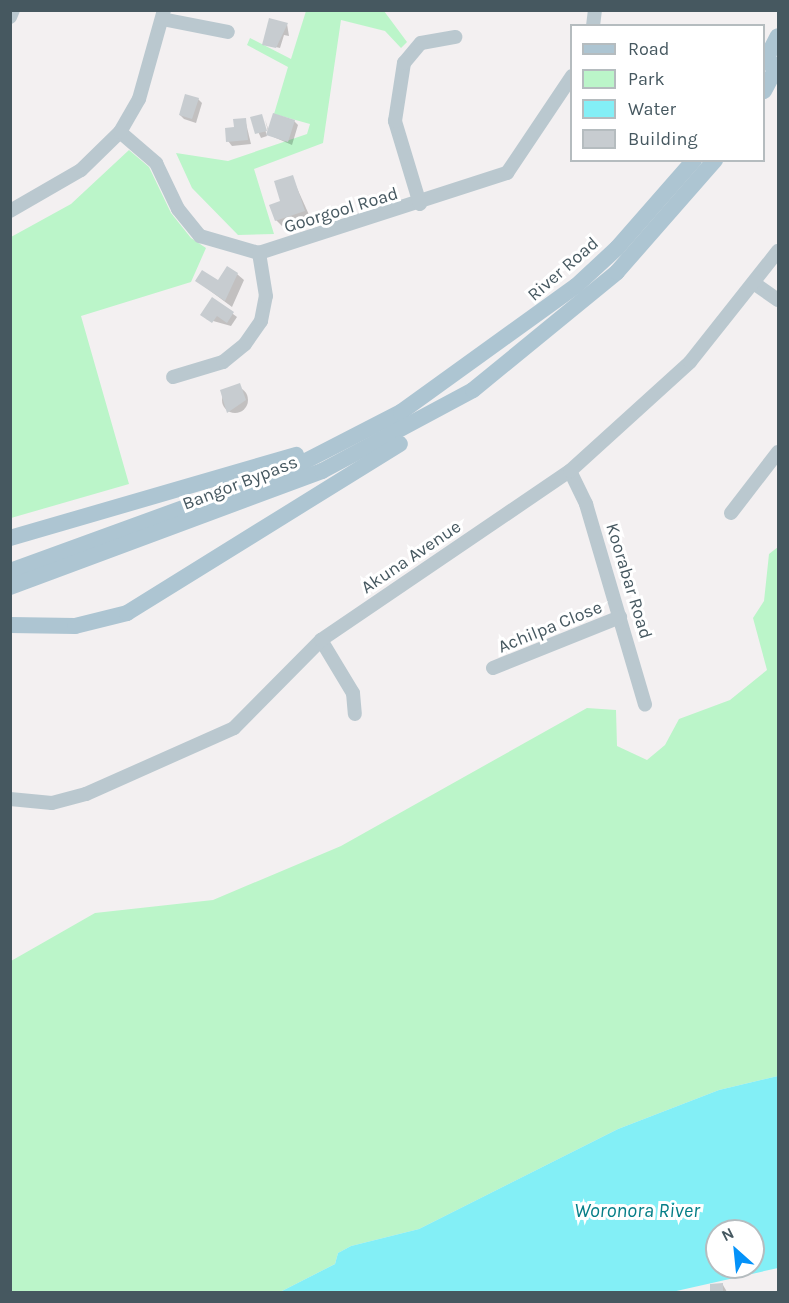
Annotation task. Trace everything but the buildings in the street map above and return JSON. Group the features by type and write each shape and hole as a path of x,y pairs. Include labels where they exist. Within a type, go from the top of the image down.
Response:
{"main road":[{"path":"765,61 778,36"},
{"path":"765,89 778,65"},
{"name":"River Road","path":"441,387 593,271 692,162"},
{"name":"River Road","path":"473,390 617,272 713,162"},
{"path":"10,538 281,460 441,387"},
{"name":"Bangor Bypass","path":"10,571 299,465 441,387"},
{"path":"12,625 75,626 139,608 430,424 473,390"},
{"name":"Bangor Bypass","path":"10,587 322,471 473,390"}],"street":[{"path":"10,17 13,10"},
{"path":"10,211 81,170 120,132 139,99 163,15 228,32"},
{"path":"420,204 395,121 404,63 421,43 455,36"},
{"name":"Goorgool Road","path":"259,253 420,204 507,173 570,79"},
{"path":"120,132 156,163 178,209 200,236 259,253 266,296 261,321 245,344 223,362 173,377"},
{"name":"Akuna Avenue","path":"10,799 68,800 220,737 248,717 321,640 570,471 690,362 755,284 778,251"},
{"path":"755,284 778,300"},
{"path":"731,513 778,452"},
{"name":"Koorabar Road","path":"570,471 586,504 645,705"},
{"name":"Achilpa Close","path":"493,669 620,617"},
{"path":"321,640 353,693 355,714"}],"green space":[{"path":"306,11 384,11 407,42 401,48 385,31 341,20 323,143 254,169 274,234 238,235 192,188 176,153 228,161 307,134 310,124 274,114 288,67 247,45 250,38 291,59"},
{"path":"129,150 149,167 171,213 191,238 206,248 191,282 81,316 129,484 11,518 11,237 71,204"},
{"path":"778,547 778,1076 719,1090 618,1129 419,1229 351,1246 338,1253 335,1264 280,1292 11,1292 11,961 95,913 213,900 341,846 587,708 616,710 617,746 647,760 665,745 679,719 730,700 767,670 753,618 764,601 769,554"}],"water":[{"name":"Woronora River","path":"778,1076 778,1268 765,1271 765,1219 705,1219 705,1279 729,1279 672,1292 280,1292 335,1264 338,1253 351,1246 419,1229 618,1129 719,1090"}]}
